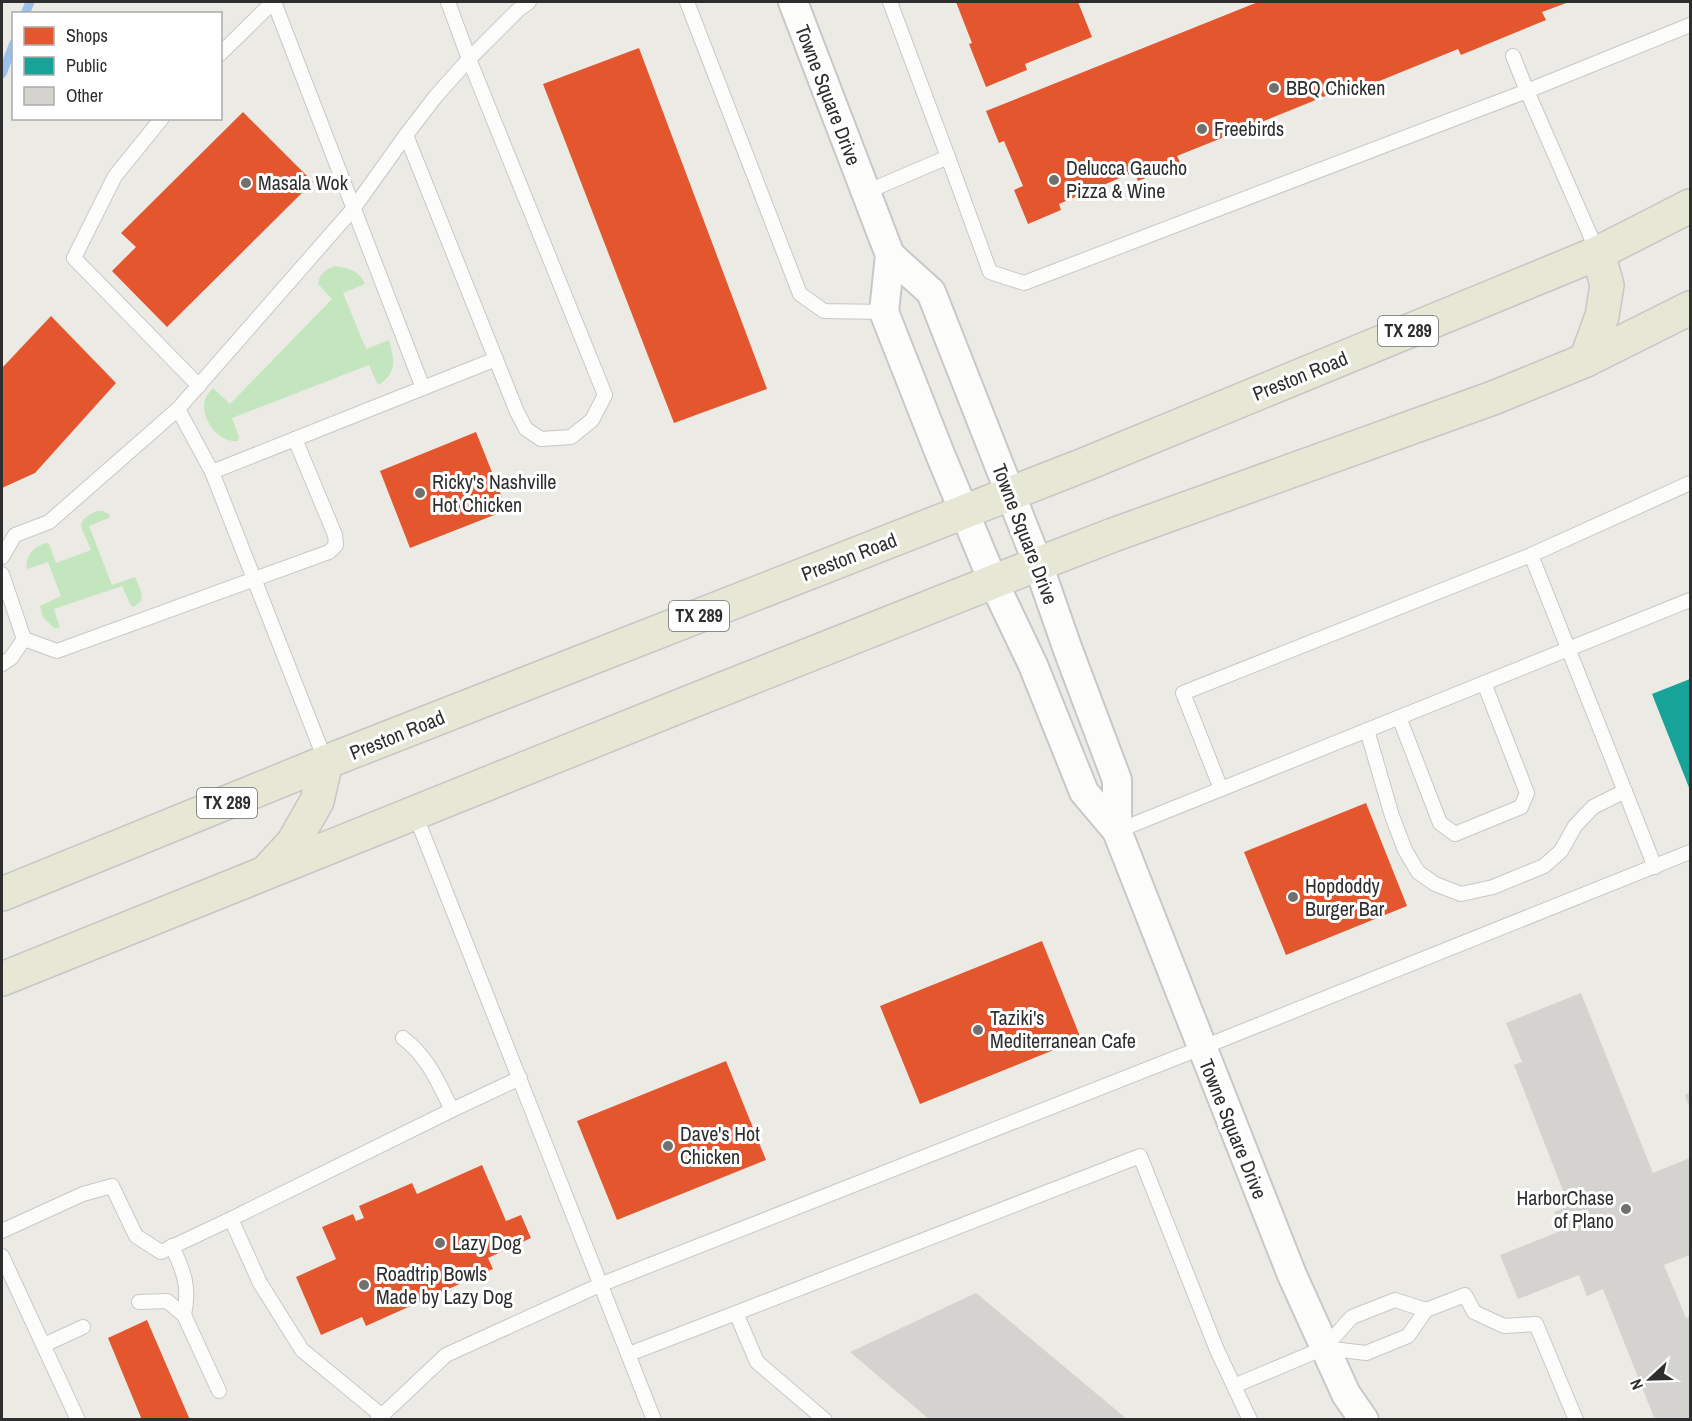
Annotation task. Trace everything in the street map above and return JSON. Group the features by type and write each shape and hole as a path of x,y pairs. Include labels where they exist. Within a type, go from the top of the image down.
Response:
{"main road":[{"name":"Preston Road","path":"2,894 326,762 1010,494 1598,253 1690,206"},
{"path":"1586,360 1602,316 1607,285 1598,253"},
{"path":"7,978 993,581 1113,535 1492,398 1586,360 1690,308"},
{"path":"265,873 293,843 317,801 326,762"},
{"path":"2,876 129,843"}],"street":[{"name":"Towne Square Drive","path":"793,2 890,255 884,312 940,454 993,581 1033,665 1084,792 1117,831 1292,1275 1346,1394 1364,1419"},
{"name":"Towne Square Drive","path":"890,255 931,292 989,437 1117,780 1117,831"}],"lane":[{"path":"222,52 273,2 423,388"},
{"path":"406,135 517,412 526,429 541,439 571,436 592,420 605,396 448,2"},
{"path":"2,557 15,535 49,522 178,409 353,209 436,96 518,10 530,2"},
{"path":"687,2 800,294 824,311 884,312"},
{"path":"890,2 990,272 1024,283 1527,91 1690,25"},
{"path":"1513,56 1598,253"},
{"path":"160,120 115,176 74,258 199,386"},
{"path":"866,192 948,157"},
{"path":"212,472 496,359"},
{"path":"178,409 212,472 326,762"},
{"path":"24,639 57,651 329,552 336,545 335,535 295,439"},
{"path":"1221,789 1183,693 1530,555 1690,483"},
{"path":"1530,555 1654,867"},
{"path":"2,574 24,639"},
{"path":"1117,831 1690,600"},
{"path":"2,664 12,658 24,639"},
{"path":"1399,717 1440,824 1455,834 1521,807 1527,793 1484,683"},
{"path":"1367,730 1392,816 1418,872 1435,884 1461,894 1493,887 1544,866 1561,851 1575,826 1593,807 1625,791"},
{"path":"415,814 654,1419"},
{"path":"231,1219 260,1283 302,1350 379,1417 446,1355 602,1284 1202,1048 1690,852"},
{"path":"403,1038 417,1048 430,1067 452,1110"},
{"path":"2,1231 83,1194 112,1186 136,1236 160,1251 231,1219 520,1078"},
{"path":"629,1354 1140,1156 1217,1350 1250,1419"},
{"path":"172,1246 187,1284 188,1299 184,1315"},
{"path":"2,1256 78,1419"},
{"path":"1324,1348 1366,1353 1408,1336 1426,1310 1465,1295 1474,1312 1504,1326 1536,1323 1575,1419"},
{"path":"1234,1386 1324,1348 1352,1317 1395,1300 1426,1310"},
{"path":"139,1302 167,1301 184,1315 219,1391"},
{"path":"736,1313 757,1362 825,1419"},
{"path":"44,1346 83,1327"}],"green space":[{"path":"335,266 349,269 363,279 365,284 343,293 366,349 389,340 393,365 389,376 378,385 369,365 232,418 239,437 238,441 225,439 214,431 207,419 204,403 208,394 213,388 230,404 332,299 318,284 324,272"},
{"path":"97,511 110,515 109,518 89,526 112,585 135,577 142,594 141,601 134,607 131,606 122,586 54,609 60,628 54,628 43,617 40,606 61,596 48,562 27,569 27,560 34,549 46,543 49,544 56,563 91,550 82,523 89,515"}],"building: Shops":[{"path":"956,2 1078,2 1092,37 1025,64 1027,70 986,87"},
{"path":"1258,2 1569,2 1542,12 1546,20 1461,55 1458,49 1340,97 1338,91 1177,156 1181,164 1138,181 1134,172 1059,204 1061,210 1028,224 1014,190 1023,186 1004,141 999,143 986,111"},
{"path":"639,48 767,389 674,423 543,84"},
{"path":"243,112 313,182 167,327 112,271 136,247 121,233"},
{"path":"51,316 116,383 35,473 2,488 2,368"},
{"path":"476,432 507,510 410,548 380,471"},
{"path":"1366,803 1407,906 1286,955 1244,852"},
{"path":"1042,941 1081,1039 920,1104 880,1006"},
{"path":"726,1061 766,1160 617,1220 577,1121"},
{"path":"482,1165 506,1221 521,1215 531,1238 488,1258 493,1269 366,1326 362,1317 321,1335 296,1277 336,1259 322,1227 353,1214 356,1221 364,1218 359,1206 412,1183 417,1194"},
{"path":"147,1320 190,1420 142,1420 108,1338"}],"building: Public":[{"path":"1690,679 1690,790 1652,694"}],"building: Other":[{"name":"HarborChase of Plano","path":"1581,993 1653,1173 1690,1158 1690,1255 1664,1265 1686,1318 1690,1316 1690,1420 1655,1420 1603,1289 1587,1296 1579,1275 1518,1299 1500,1255 1561,1231 1554,1212 1569,1206 1514,1065 1522,1062 1506,1023"},
{"path":"1690,1092 1690,1109 1685,1095"},
{"path":"976,1293 1128,1420 930,1420 850,1352"}],"waterway":[{"path":"26,12 30,2"},
{"path":"2,74 12,48"}],"place":[{"name":"BBQ Chicken","path":"1274,88"},
{"name":"Freebirds","path":"1202,129"},
{"name":"Delucca Gaucho Pizza & Wine","path":"1054,180"},
{"name":"Masala Wok","path":"246,183"},
{"name":"Ricky's Nashville Hot Chicken","path":"420,493"},
{"name":"Hopdoddy Burger Bar","path":"1293,897"},
{"name":"Taziki's Mediterranean Cafe","path":"978,1030"},
{"name":"Dave's Hot Chicken","path":"668,1146"},
{"name":"HarborChase of Plano","path":"1626,1209"},
{"name":"Lazy Dog","path":"440,1243"},
{"name":"Roadtrip Bowls Made by Lazy Dog","path":"364,1285"}]}
